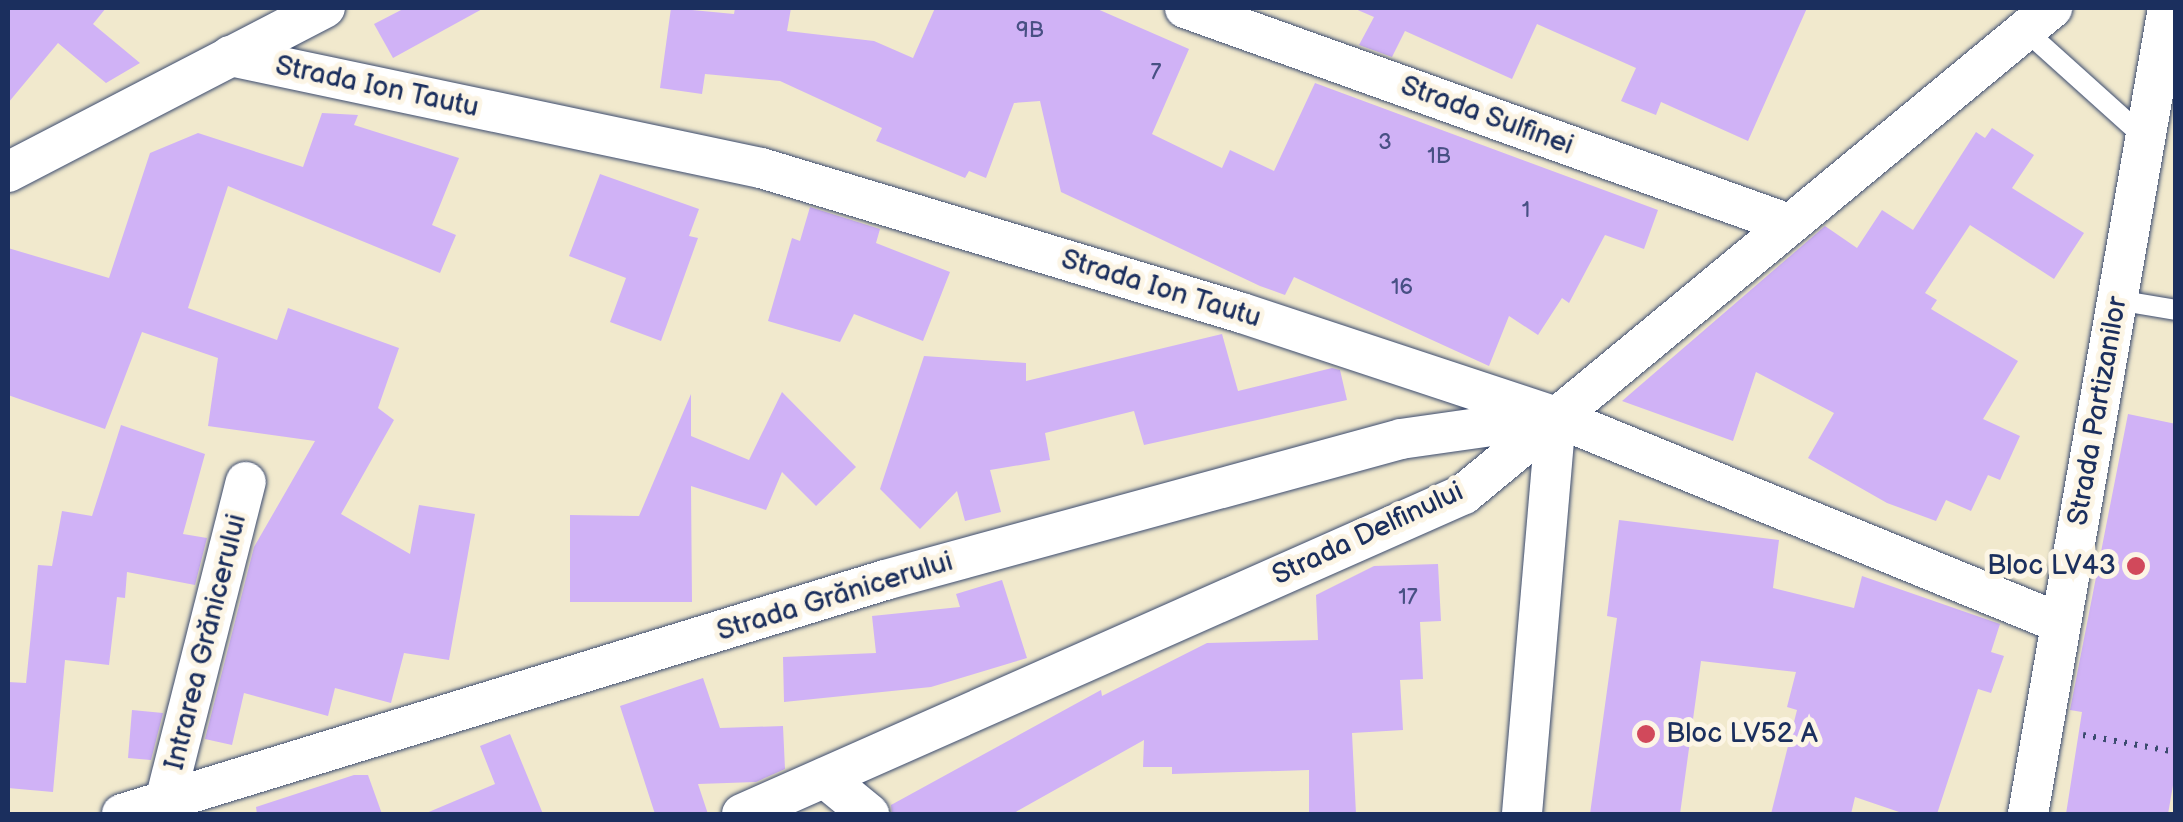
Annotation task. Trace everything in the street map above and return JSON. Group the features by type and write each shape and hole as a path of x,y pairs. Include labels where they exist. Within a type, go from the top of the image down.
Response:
{"street":[{"path":"8,172 324,8"},
{"name":"Strada Sulfinei","path":"1186,8 1790,224"},
{"name":"Strada Partizanilor","path":"2028,814 2168,8"},
{"name":"Strada Delfinului","path":"742,814 1464,494 2039,19"},
{"name":"Strada Ion Tautu","path":"230,56 761,168 1242,313 1556,417 2060,623"},
{"path":"1522,814 1556,417"},
{"name":"Strada Grănicerului","path":"122,814 885,580 1401,440 1556,417"},
{"name":"Intrarea Grănicerului","path":"165,801 246,482"},
{"path":"825,778 869,814"}],"lane":[{"path":"2039,19 2146,138"},
{"path":"2117,300 2176,310"}],"path":[{"path":"2042,728 2176,752"}],"building":[{"path":"8,8 106,8 93,24 140,63 106,83 58,43 8,103"},
{"path":"405,8 484,8 393,58 374,24"},
{"path":"671,8 734,14 735,8 791,8 787,31 874,41 913,58 935,8 1095,8 1189,49 1152,134 1222,168 1230,150 1274,171 1315,83 1658,210 1644,249 1605,235 1569,303 1562,298 1538,335 1509,316 1489,366 1294,277 1285,295 1260,286 1061,192 1040,101 1014,103 986,178 969,171 965,178 876,141 882,128 780,81 705,74 702,94 660,88"},
{"path":"1353,8 1807,8 1748,141 1661,102 1656,115 1621,101 1636,68 1537,24 1512,79 1405,31 1392,57 1359,45 1374,17"},
{"path":"322,113 358,115 354,125 459,158 432,225 456,235 440,273 228,186 188,308 277,340 288,308 399,348 378,408 394,420 341,514 410,554 419,505 475,514 449,660 404,653 391,703 335,688 328,716 244,693 232,745 205,739 254,547 315,441 208,426 218,358 142,332 105,429 8,395 8,248 109,278 150,153 198,133 303,167"},
{"path":"1992,128 2034,155 2012,188 2084,233 2054,279 1970,225 1925,293 1937,300 1931,309 2018,361 1983,419 2020,436 2000,480 1988,475 1971,511 1946,500 1936,521 1887,503 1808,458 1834,413 1756,372 1733,441 1622,401 1825,226 1857,248 1882,210 1913,230 1976,132 1985,138"},
{"path":"600,174 699,209 689,236 698,238 661,341 610,322 626,278 569,256"},
{"path":"810,207 880,229 876,243 950,272 923,341 854,314 840,342 768,321 792,238 800,241"},
{"path":"1222,334 1238,391 1332,368 1340,370 1347,400 1144,445 1134,411 1045,433 1050,460 990,470 1001,512 965,521 957,491 920,529 880,489 924,356 1026,363 1026,381"},
{"path":"782,392 856,467 816,506 782,472 766,510 691,486 692,602 570,602 570,515 639,516 691,394 691,436 749,460"},
{"name":"Bloc LV43","path":"2128,414 2176,424 2176,768 2168,814 2066,814 2082,712 2070,710"},
{"path":"121,425 205,454 183,534 207,538 195,585 127,572 125,598 117,597 109,665 65,660 53,792 8,788 8,682 26,683 38,565 52,566 62,511 92,516"},
{"path":"1619,520 1779,540 1773,588 1854,608 1862,576 2000,624 1991,652 2004,656 1991,693 1978,689 1937,814 1905,814 1855,797 1851,814 1771,814 1797,710 1787,707 1796,672 1701,661 1680,814 1590,814 1617,618 1607,616"},
{"path":"1438,564 1441,621 1420,622 1423,679 1400,680 1403,730 1352,733 1356,814 1309,814 1309,770 1172,774 1172,767 1143,767 1144,740 1012,814 892,814 891,805 1101,690 1102,696 1207,643 1318,640 1316,595 1374,566"},
{"path":"1002,580 1027,658 931,687 784,702 783,657 876,653 872,616 960,607 956,594"},
{"path":"703,678 720,728 783,726 785,769 756,782 698,784 708,814 655,814 620,706"},
{"path":"132,710 163,713 151,760 128,758"},
{"path":"510,734 543,814 424,814 495,784 480,746"},
{"path":"354,775 368,775 382,814 257,814 256,807"}],"place":[{"name":"Bloc LV43","path":"2136,566"},
{"name":"Bloc LV52 A","path":"1646,734"}]}
